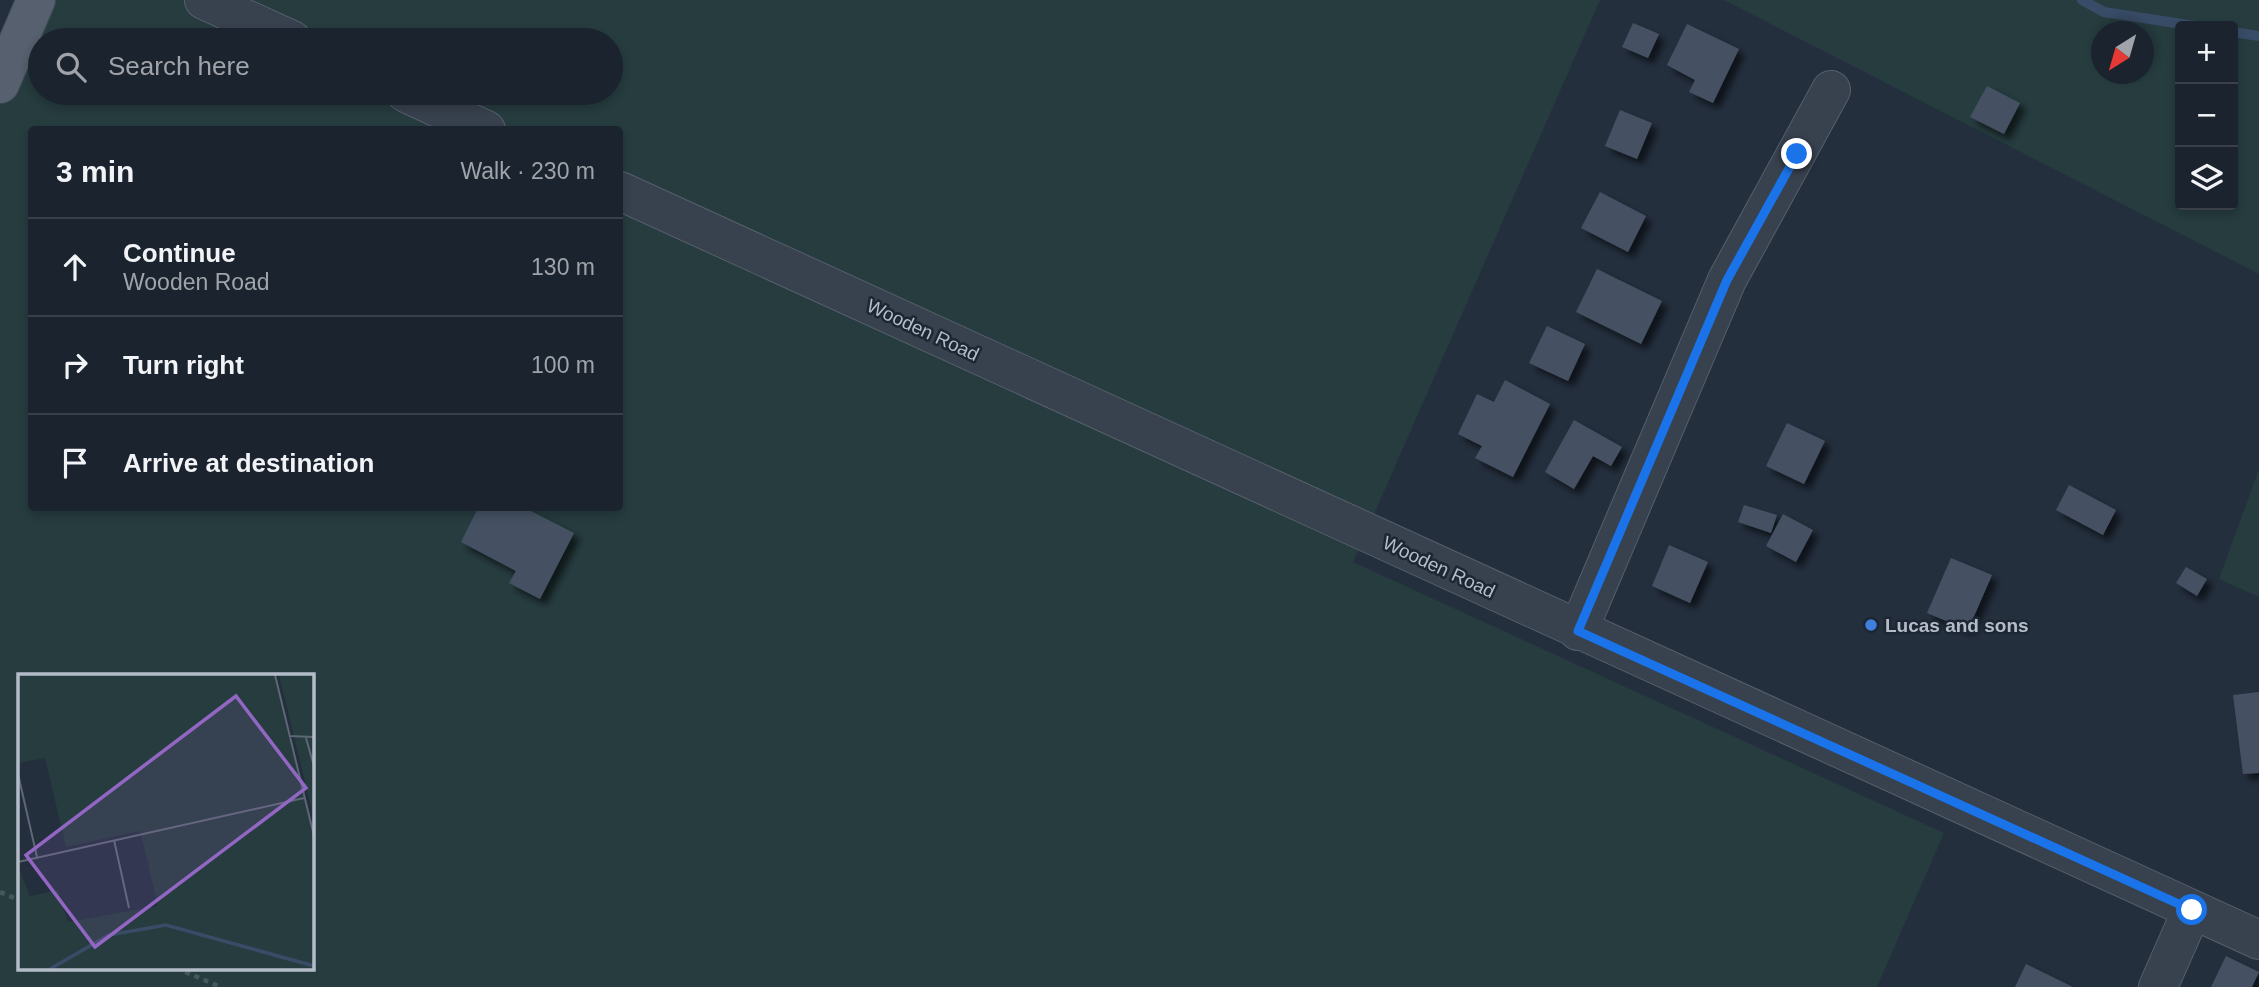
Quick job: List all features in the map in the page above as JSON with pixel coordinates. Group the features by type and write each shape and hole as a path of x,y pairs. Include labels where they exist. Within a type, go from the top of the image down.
{"main road":[{"path":"0,84 36,0"}],"street":[{"path":"204,0 266,28"},
{"path":"1578,631 1727,280 1831,90"},
{"path":"432,105 477,126"},
{"name":"Wooden Road","path":"623,192 2259,940"},
{"path":"2158,987 2192,910"}],"path":[{"path":"0,892 18,900"},
{"path":"181,970 221,987"}],"green space":[{"path":"36,0 1600,0 1353,562 1944,833 1877,987 0,987 0,81"},
{"path":"1724,0 2259,0 2259,274"},
{"path":"2259,469 2259,597 2219,579"}],"building":[{"path":"1633,23 1659,34 1648,58 1622,47"},
{"path":"1687,24 1739,49 1713,103 1689,92 1695,80 1667,65"},
{"path":"1987,86 2020,103 2004,134 1970,117"},
{"path":"1620,110 1652,123 1637,159 1605,146"},
{"path":"1600,192 1646,216 1628,252 1581,228"},
{"path":"1597,269 1662,301 1641,344 1576,312"},
{"path":"1547,326 1585,344 1568,381 1529,363"},
{"path":"1505,380 1550,404 1513,477 1475,458 1482,446 1458,434 1477,394 1494,402"},
{"path":"1574,420 1622,447 1611,466 1593,456 1574,489 1545,472"},
{"path":"1787,423 1825,441 1804,484 1766,466"},
{"path":"2069,485 2116,510 2103,535 2056,510"},
{"path":"1744,505 1777,515 1771,533 1738,522"},
{"path":"476,511 531,511 574,533 540,599 509,583 516,571 461,542"},
{"path":"1783,514 1813,530 1796,562 1766,546"},
{"path":"1669,545 1708,562 1690,603 1652,586"},
{"path":"1951,558 1992,575 1968,630 1927,613"},
{"path":"2186,567 2207,579 2197,596 2176,583"},
{"path":"2259,692 2259,773 2243,774 2233,695"},
{"path":"2226,956 2259,972 2252,987 2211,987"},
{"path":"2026,964 2073,987 2015,987"}],"waterway":[{"path":"2082,0 2104,12 2175,23"},
{"path":"2238,33 2259,36"}],"place":[{"name":"Lucas and sons","path":"1871,625"}],"route":[{"path":"1797,154 1727,280 1578,631 2192,910"}]}
